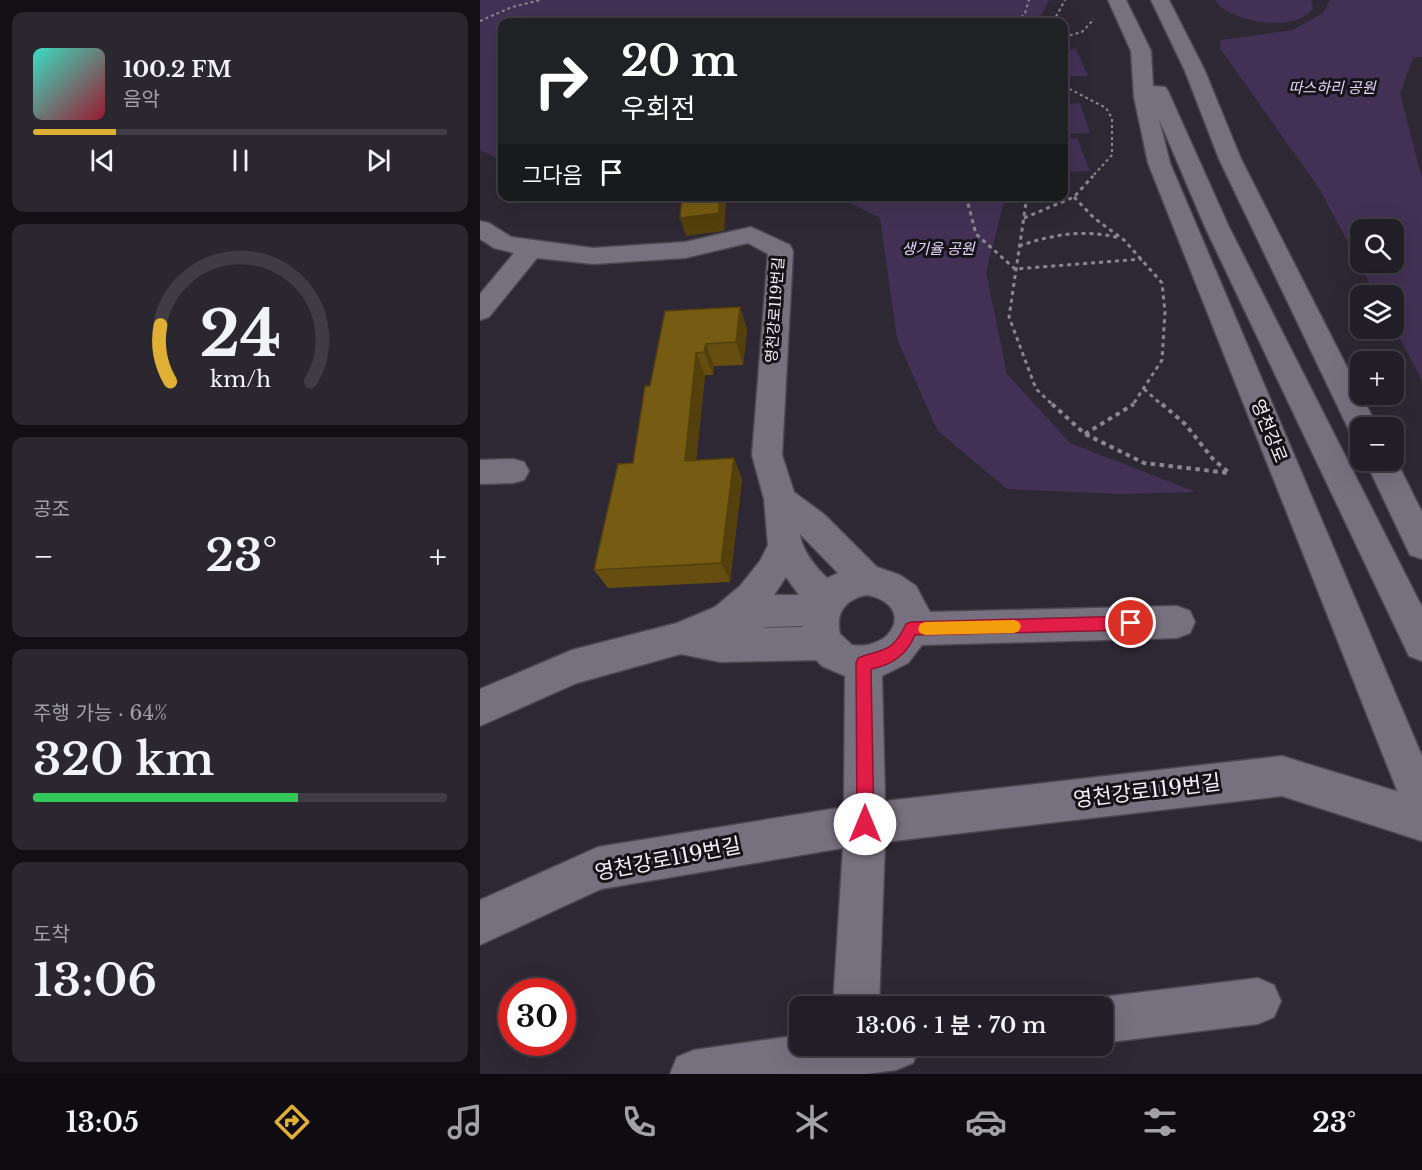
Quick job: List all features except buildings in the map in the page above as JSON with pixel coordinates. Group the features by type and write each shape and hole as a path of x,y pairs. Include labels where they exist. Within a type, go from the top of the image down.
{"street":[{"name":"영천강로","path":"1117,0 1217,227 1422,644"},
{"path":"1160,0 1195,71 1230,159 1358,417"},
{"name":"영천강로","path":"1141,51 1144,97 1160,163 1422,804"},
{"name":"영천강로119번길","path":"480,228 503,243 531,249 592,256 685,250 752,236 781,251 767,455 780,499 785,545 825,618"},
{"path":"480,310 531,249"},
{"path":"480,472 513,471"},
{"path":"1385,471 1422,545"},
{"path":"780,499 813,525 867,580"},
{"path":"727,618 752,597 772,571 785,545"},
{"path":"867,580 883,582 897,589 908,600 912,614 911,629 905,642 894,653 880,660 863,663 834,654 825,618 837,590 852,583 867,580"},
{"path":"480,708 572,667 681,638 727,618 768,611 825,618"},
{"path":"681,638 720,645 825,618"},
{"path":"911,629 1177,622"},
{"path":"863,663 865,824 863,996"},
{"name":"영천강로119번길","path":"480,923 598,868 865,824 1282,776 1422,820"},
{"path":"1113,1019 1258,1002"},
{"path":"694,1074 795,1056"}],"path":[{"path":"480,21 512,7 541,0"},
{"path":"1021,18 1025,13 1029,0"},
{"path":"1055,18 1065,0"},
{"path":"1068,37 1089,29 1094,19"},
{"path":"1068,88 1106,108 1112,118 1112,155 1074,197 1068,200"},
{"path":"1074,197 1094,218 1125,240 1162,283 1165,312 1162,360 1144,389 1133,405 1086,434"},
{"path":"967,201 976,234 1015,269 1143,259"},
{"path":"1027,201 1018,246 1009,317 1036,389 1086,434 1144,464 1229,473 1213,459 1185,424 1144,389"},
{"path":"1024,218 1064,201"},
{"path":"1018,246 1052,234 1098,231 1125,240"}],"green space":[{"path":"480,0 1049,0 1040,18 498,18 498,158 480,150"},
{"path":"1215,0 1311,0 1313,8 1305,16 1293,21 1264,22 1234,15"},
{"name":"따스하리 공원","path":"1330,0 1422,0 1422,57 1413,58 1400,94 1422,178 1422,381 1400,339 1404,339 1404,285 1371,285 1364,273 1404,273 1404,219 1350,219 1350,246 1320,190 1220,48 1221,40 1293,30 1323,13"},
{"path":"1076,49 1088,76 1068,76 1068,50"},
{"path":"1080,103 1090,133 1068,134 1068,104"},
{"path":"1068,138 1077,138 1090,171 1068,172"},
{"name":"생기율 공원","path":"846,201 1004,201 986,272 1007,374 1070,443 1196,492 1120,494 1007,489 937,430 897,339 880,218"}],"slow traffic":[{"path":"925,629 1014,626"}],"route":[{"path":"865,824 863,663 880,660 894,653 905,642 911,629 1131,623"}]}
